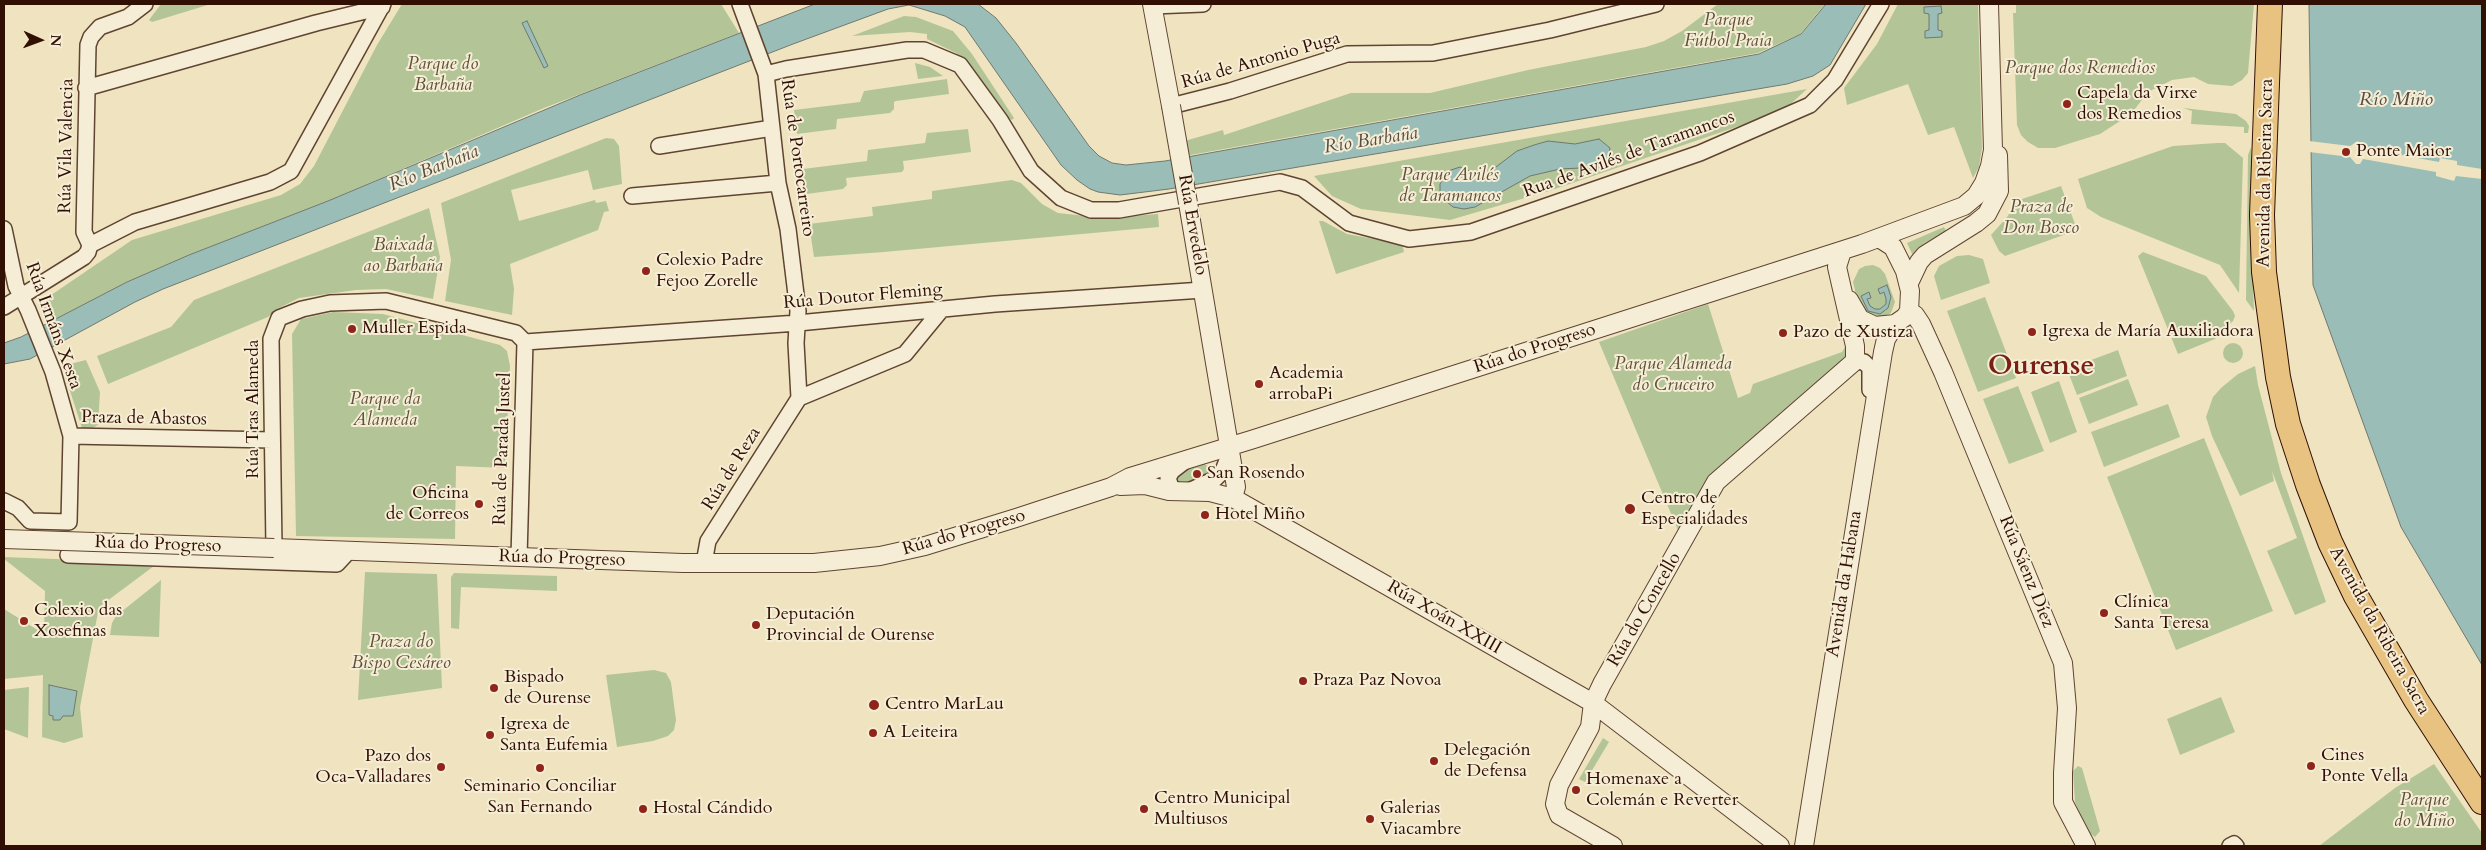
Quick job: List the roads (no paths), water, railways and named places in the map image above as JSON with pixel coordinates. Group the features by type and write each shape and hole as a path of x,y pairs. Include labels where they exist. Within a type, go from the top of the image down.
{"highway":[{"name":"Avenida da Ribeira Sacra","path":"2270,4 2262,215 2264,272 2278,377 2288,424 2317,510 2356,596 2416,700 2482,802"}],"street":[{"name":"Rúa Vila Valencia","path":"90,245 84,232 87,53 91,37 100,27 128,17 145,4"},
{"name":"Rúa de Portocarreiro","path":"740,4 748,20 766,74 778,183 792,256 798,323"},
{"path":"1152,5 1203,4"},
{"name":"Rúa de Antonio Puga","path":"1171,106 1230,91 1347,54 1433,53 1550,30 1656,4"},
{"name":"Rua de Avilés de Taramancos","path":"766,74 786,69 906,50 924,50 960,66 1000,120 1031,171 1061,198 1091,210 1119,210 1194,199 1280,182 1302,188 1349,223 1409,239 1471,232 1700,153 1810,105 1835,80 1881,4"},
{"path":"1839,277 1852,308 1860,319 1875,326 1895,324 1906,317 1909,312 1909,282 1918,262 1925,255 1976,224 1994,204 1999,191 1999,181 1994,120 1989,4"},
{"path":"86,88 382,5"},
{"path":"4,307 28,299 84,258 90,245 135,222 270,182 291,171 382,5"},
{"name":"Rúa Ervedelo","path":"1152,5 1171,106 1194,199 1204,290 1228,451"},
{"path":"1869,442 1870,368 1864,362 1855,361 1855,346 1837,267 1842,251 1946,214 1970,202 1984,183 1990,166 1994,120"},
{"path":"659,146 772,128"},
{"path":"632,196 778,183"},
{"name":"Rúa Irmáns Xesta","path":"4,229 6,259 16,286 28,299 53,372 71,436"},
{"path":"1880,238 1893,247 1909,282"},
{"name":"Rúa do Progreso","path":"4,539 704,563 814,563 887,555 925,546 1111,487 1130,477 1195,457 1228,451 1842,251"},
{"name":"Rúa Doutor Fleming","path":"525,342 798,323 942,309 1204,290"},
{"name":"Rúa Tras Alameda","path":"274,548 271,339 279,318 288,313 330,303 386,300 516,333 525,342"},
{"path":"798,323 798,398 905,354 942,309"},
{"name":"Rúa Sáenz Díez","path":"1909,312 1918,318 1944,372 2062,663 2067,708 2063,802 2084,845"},
{"name":"Avenida da Habana","path":"1804,846 1885,345 1895,324"},
{"name":"Rúa de Parada Justel","path":"519,557 525,342"},
{"name":"Rúa do Concello","path":"1613,846 1570,822 1558,813 1556,799 1559,785 1590,727 1593,702 1716,482 1855,361"},
{"name":"Rúa de Reza","path":"704,563 708,542 798,398"},
{"name":"Praza de Abastos","path":"4,500 18,508 30,521 68,522 71,436 272,440"},
{"path":"1184,491 1210,482 1221,473 1228,451"},
{"path":"1228,451 1236,488 1234,498"},
{"path":"1195,457 1212,458 1234,498"},
{"name":"Rúa do Progreso","path":"1184,491 1168,482 1169,477 1175,468 1195,457"},
{"name":"Rúa do Progreso","path":"1111,487 1144,485 1184,491"},
{"name":"Rúa Xoán XXIII","path":"1184,491 1218,493 1234,498 1593,702 1780,846"},
{"path":"68,554 337,564 349,551"},
{"name":"Rúa Xoán XXIII","path":"1590,727 1603,723 1632,741 1649,745"},
{"path":"2230,846 2234,844 2236,846"}],"water":[{"name":"Río Barbaña","path":"815,4 978,4 996,18 1016,43 1089,146 1099,156 1112,163 1126,165 1165,161 1759,54 1801,34 1826,4 1866,4 1830,65 1813,76 1787,84 1169,189 1120,195 1090,189 1061,165 965,27 945,16 909,5 888,9 793,44 163,289 135,302 30,359 4,364 4,343 21,337 127,282 189,255 328,201 580,95"},
{"name":"Río Miño","path":"2309,4 2482,4 2482,665 2401,527 2313,285"},
{"path":"1941,6 1942,13 1938,14 1938,30 1942,31 1942,37 1925,38 1925,31 1929,30 1929,14 1924,13 1924,7"},
{"path":"527,21 548,66 544,68 522,23"},
{"path":"1599,139 1610,148 1608,160 1600,167 1560,169 1530,176 1475,207 1464,209 1453,207 1440,196 1440,184 1448,171 1460,167 1479,175 1488,173 1517,151 1534,145 1548,141 1575,144"},
{"path":"1887,285 1891,297 1888,308 1880,314 1868,311 1861,296 1869,292 1871,298 1867,299 1870,306 1880,309 1886,304 1886,299 1884,292 1880,294 1878,289"},
{"path":"49,685 77,691 73,716 63,716 60,720 53,720 53,716 49,715"}],"place":[{"name":"Capela da Virxe dos Remedios","path":"2067,104"},
{"name":"Ponte Maior","path":"2346,152"},
{"name":"Colexio Padre Fejoo Zorelle","path":"646,271"},
{"name":"Muller Espida","path":"352,329"},
{"name":"Igrexa de María Auxiliadora","path":"2032,332"},
{"name":"Pazo de Xustiza","path":"1783,333"},
{"name":"Academia arrobaPi","path":"1259,384"},
{"name":"San Rosendo","path":"1197,474"},
{"name":"Oficina de Correos","path":"479,504"},
{"name":"Centro de Especialidades","path":"1630,509"},
{"name":"Hotel Miño","path":"1205,515"},
{"name":"Clínica Santa Teresa","path":"2104,613"},
{"name":"Colexio das Xosefinas","path":"24,621"},
{"name":"Deputación Provincial de Ourense","path":"756,625"},
{"name":"Praza Paz Novoa","path":"1303,681"},
{"name":"Bispado de Ourense","path":"494,688"},
{"name":"Centro MarLau","path":"874,705"},
{"name":"A Leiteira","path":"873,733"},
{"name":"Igrexa de Santa Eufemia","path":"490,735"},
{"name":"Delegación de Defensa","path":"1434,761"},
{"name":"Cines Ponte Vella","path":"2311,766"},
{"name":"Pazo dos Oca-Valladares","path":"441,767"},
{"name":"Seminario Conciliar San Fernando","path":"540,768"},
{"name":"Homenaxe a Colemán e Reverter","path":"1576,790"},
{"name":"Hostal Cándido","path":"643,809"},
{"name":"Centro Municipal Multiusos","path":"1144,809"},
{"name":"Galerias Viacambre","path":"1370,819"}],"district":[{"name":"Ourense","path":"2041,368"}],"park label":[{"name":"Parque Fútbol Praia","path":"1728,31"},
{"name":"Parque dos Remedios","path":"2080,69"},
{"name":"Parque do Barbaña","path":"443,75"},
{"name":"Parque Avilés de Taramancos","path":"1450,186"},
{"name":"Praza de Don Bosco","path":"2041,218"},
{"name":"Baixada ao Barbaña","path":"403,256"},
{"name":"Parque Alameda do Cruceiro","path":"1673,375"},
{"name":"Parque da Alameda","path":"385,410"},
{"name":"Praza do Bispo Cesáreo","path":"401,653"},
{"name":"Parque do Miño","path":"2424,811"}]}
